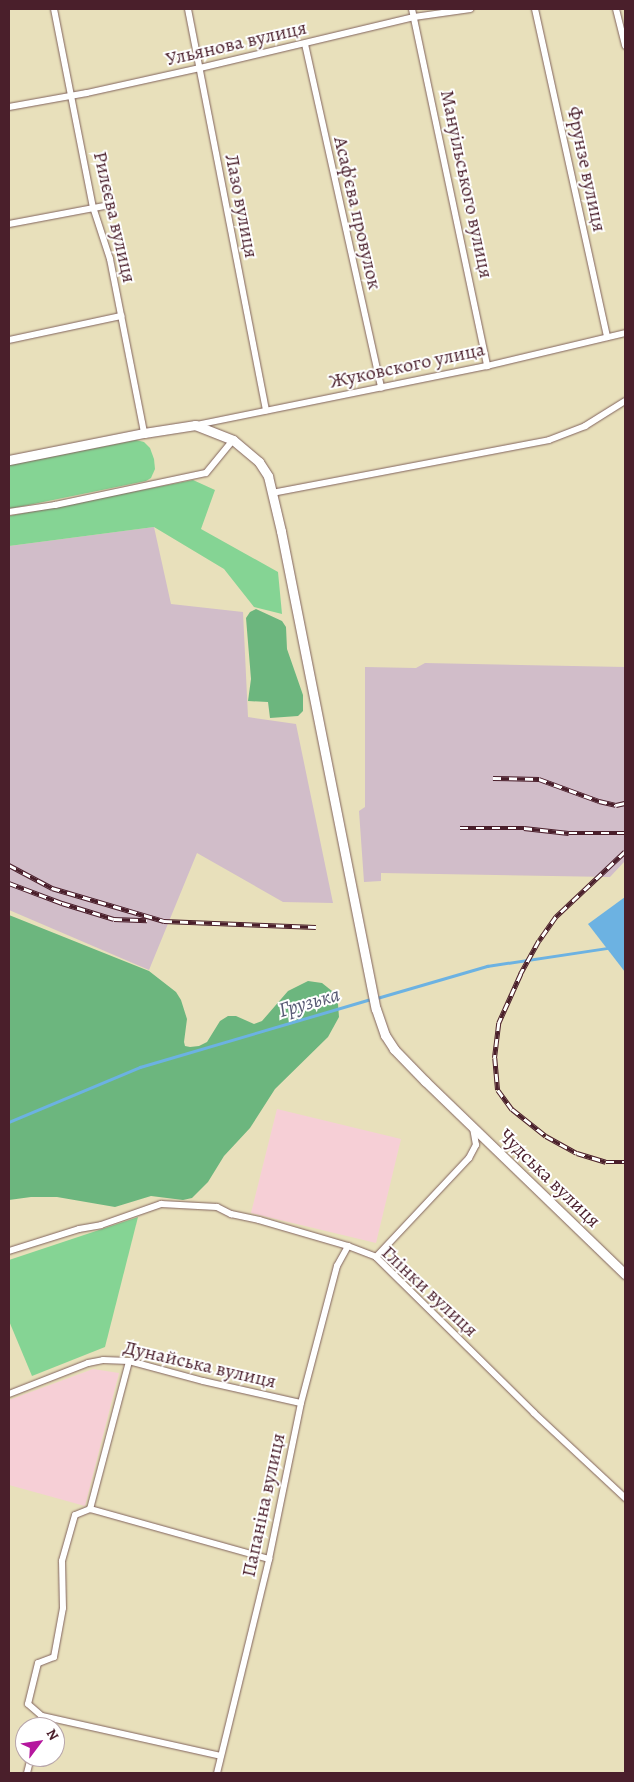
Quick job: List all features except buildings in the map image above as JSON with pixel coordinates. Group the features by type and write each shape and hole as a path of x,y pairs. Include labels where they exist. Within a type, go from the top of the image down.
{"street":[{"name":"Рилєєва вулиця","path":"54,9 93,207 110,259 144,432"},
{"name":"Лазо вулиця","path":"188,9 266,410"},
{"name":"Мануільського вулиця","path":"412,9 487,366"},
{"name":"Ульянова вулиця","path":"9,107 72,96 200,68 414,17 470,9"},
{"name":"Фрунзе вулиця","path":"535,9 607,337"},
{"path":"616,9 625,46"},
{"name":"Асаф’єва провулок","path":"306,44 381,388"},
{"path":"9,224 104,206"},
{"path":"9,340 121,316"},
{"name":"Жуковского улица","path":"195,425 487,366 625,334"},
{"path":"272,493 549,440 585,426 625,401"},
{"path":"9,460 144,432 195,425 234,440 206,474 55,505 9,512"},
{"name":"Чудська вулиця","path":"234,440 259,462 268,476 376,1009 385,1035 394,1049 473,1128 625,1274"},
{"path":"376,1257 469,1158 476,1145 473,1128"},
{"name":"Глінки вулиця","path":"9,1251 78,1229 101,1225 161,1204 217,1207 231,1214 259,1220 348,1246 376,1257 521,1401 625,1498"},
{"name":"Папаніна вулиця","path":"217,1773 269,1559 301,1403 337,1266 348,1246"},
{"name":"Дунайська вулиця","path":"9,1394 88,1362 103,1360 129,1361 203,1381 301,1403"},
{"path":"90,1509 129,1361"},
{"path":"221,1756 42,1716 28,1704 38,1663 54,1657 63,1608 62,1561 75,1516 90,1509 269,1559"}],"shaded area":[{"path":"154,527 171,604 243,612 248,717 296,724 333,903 283,902 197,853 149,970 9,910 9,546"},
{"path":"425,663 625,667 625,861 610,877 381,873 381,881 364,882 359,811 365,807 365,667 416,668"},
{"path":"277,1109 401,1139 376,1243 251,1213"},
{"path":"93,1369 119,1373 85,1506 9,1485 9,1400"}],"green space":[{"path":"136,440 144,442 150,448 154,459 155,469 151,478 146,481 9,509 9,465"},
{"path":"193,480 215,490 201,529 278,572 282,614 254,607 224,569 154,527 9,546 9,516"},
{"path":"256,609 282,621 286,627 287,649 303,695 303,711 298,716 270,718 268,702 248,701 251,679 246,618 250,612"},
{"path":"9,915 149,971 176,992 181,1000 187,1019 185,1046 199,1046 207,1042 220,1021 228,1016 236,1016 254,1024 262,1021 288,991 308,981 322,983 332,991 338,1004 339,1017 328,1037 275,1089 250,1128 224,1156 208,1182 192,1198 183,1200 151,1196 115,1207 57,1197 31,1197 9,1200"},
{"path":"138,1217 105,1347 32,1376 9,1321 9,1260"}],"water":[{"path":"625,897 625,972 588,924"}],"waterway":[{"name":"Грузька","path":"377,998 487,966 608,948"},
{"name":"Грузька","path":"9,1122 140,1067 371,999"}],"railway":[{"path":"493,778 539,779 599,801 616,805 625,803"},
{"path":"460,828 524,828 569,833 625,833"},
{"path":"625,852 556,917 539,941 521,974 499,1023 495,1058 498,1090 512,1109 546,1136 577,1153 606,1162 625,1162"},
{"path":"9,865 52,888 164,921 316,927"},
{"path":"9,883 62,903 114,919 147,920"}]}
